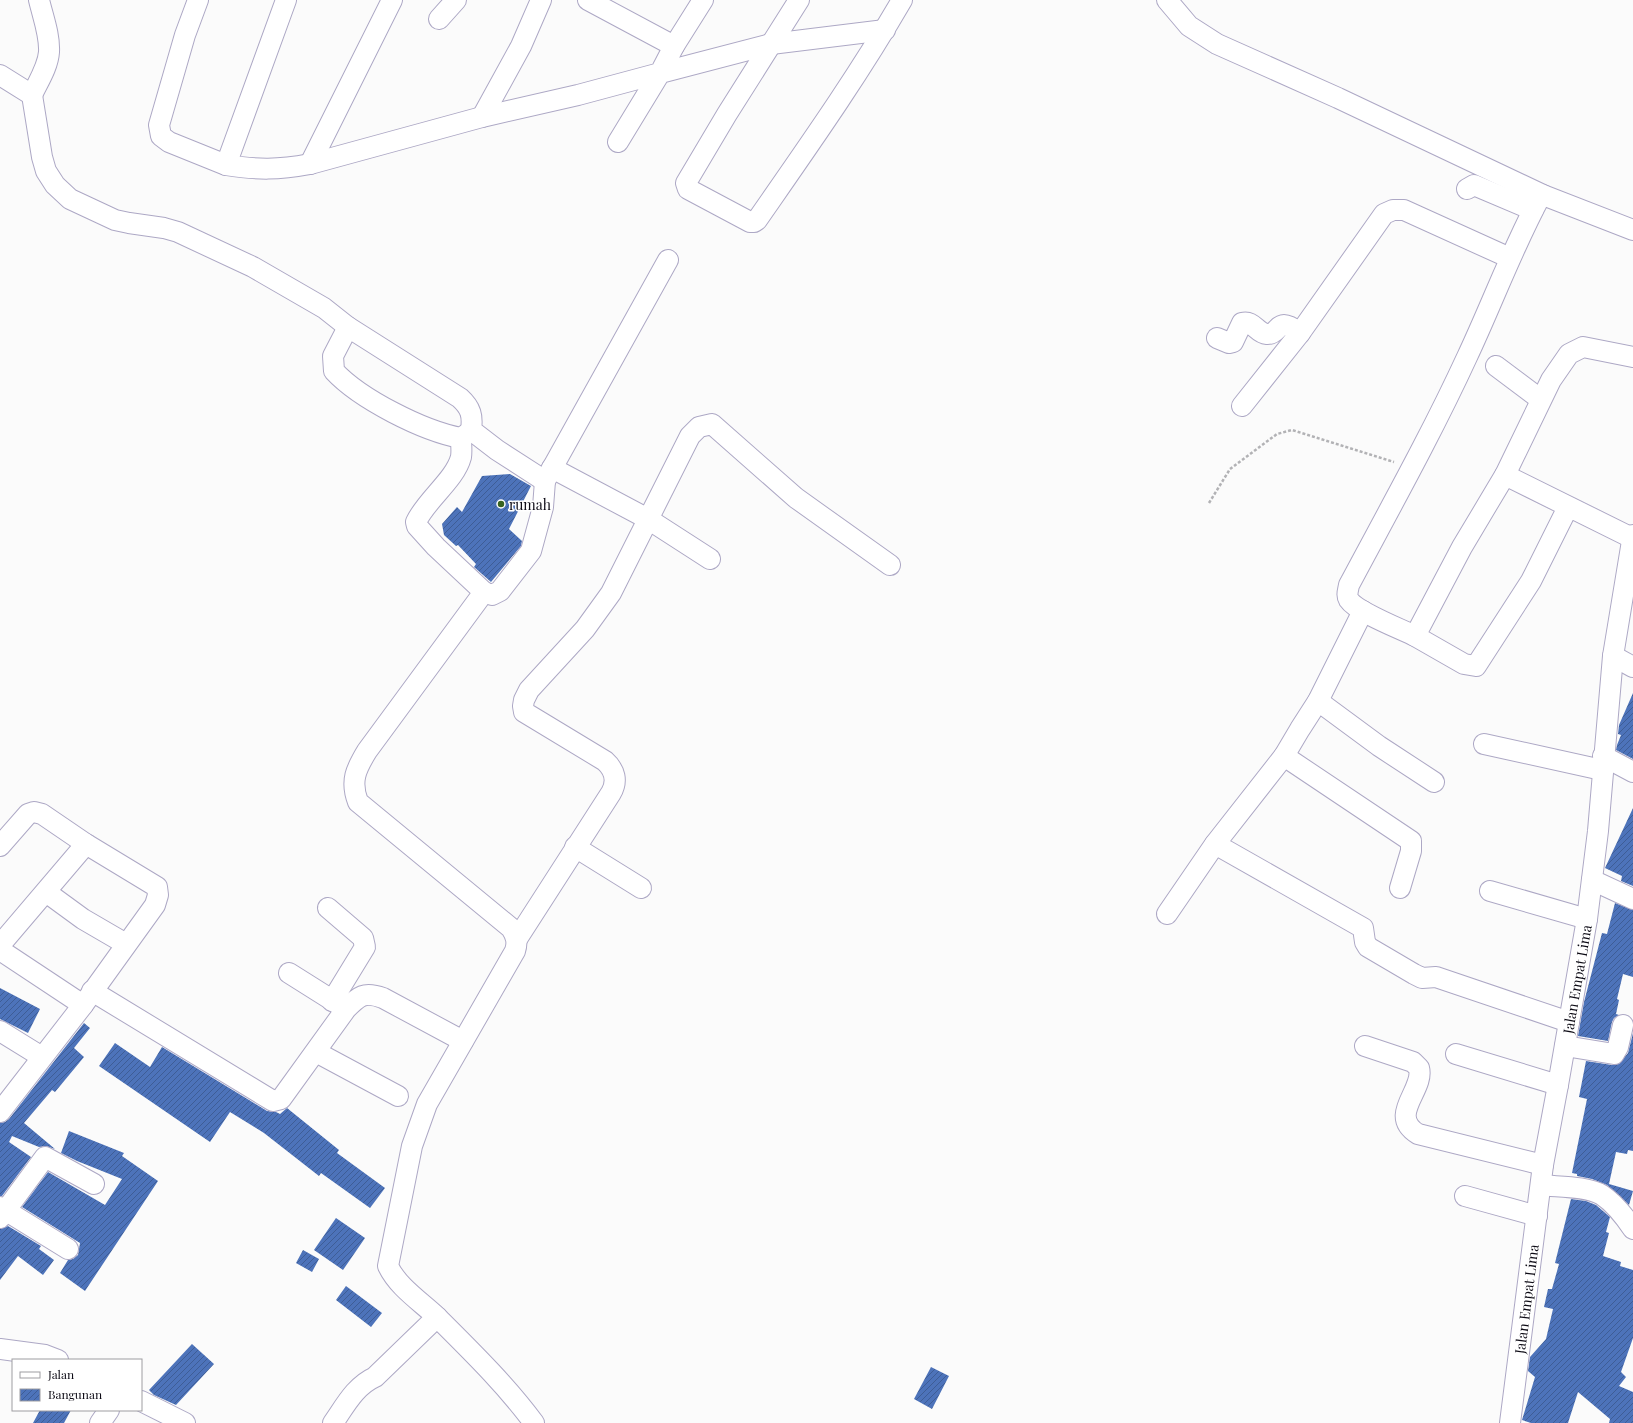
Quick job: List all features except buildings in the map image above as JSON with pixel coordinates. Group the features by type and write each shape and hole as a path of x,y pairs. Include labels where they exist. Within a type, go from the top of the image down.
{"street":[{"path":"39,0 48,38 49,53 45,67 32,95 42,157 46,171 56,185 70,199 115,220 164,228 196,240 253,267 324,308 348,327 460,398 469,406 473,418 466,434 461,455 456,467 424,508 416,522 417,526 436,547 484,592 492,595 500,591 531,551 543,507 548,475 668,260"},
{"path":"198,0 185,35 159,125 161,136 169,142 226,165 248,169 266,170 310,164 482,117 578,95 771,44 885,30"},
{"path":"226,165 286,0"},
{"path":"310,164 392,0"},
{"path":"439,19 456,0"},
{"path":"482,117 520,46 541,0"},
{"path":"588,0 674,46"},
{"path":"618,142 660,73 674,46 703,0"},
{"path":"799,0 686,182 688,189 750,222 758,220 826,121 885,30 902,0"},
{"path":"1167,0 1189,26 1217,44 1338,98 1538,202"},
{"path":"0,75 32,95"},
{"path":"1467,189 1474,185 1633,230"},
{"path":"1538,202 1510,258 1467,357 1412,468 1349,585 1347,596 1350,602 1363,611 1415,636 1464,664 1476,666 1531,581 1568,507"},
{"path":"1242,406 1300,333 1384,214 1393,210 1404,210 1510,258"},
{"path":"1217,338 1229,343 1233,342 1242,323 1247,322 1252,324 1264,334 1270,334 1282,325 1291,326 1300,333"},
{"path":"348,327 333,356 334,371 340,378 393,413 448,436 466,434 503,454 648,519 710,559"},
{"path":"1415,636 1462,547 1505,475 1540,399 1569,354 1583,347 1633,357"},
{"path":"1496,366 1540,399"},
{"path":"534,1423 497,1380 437,1318 393,1276 388,1266 417,1130 427,1104 515,951 516,939 614,788 615,782 613,770 605,761 524,712 524,700 540,678 585,629 611,593 690,436 698,427 712,424 796,498 890,565"},
{"path":"1505,475 1568,507 1633,536"},
{"name":"Jalan Empat Lima","path":"1510,1423 1543,1165 1587,918 1598,831 1613,656 1633,536"},
{"path":"484,592 367,751 354,778 354,790 358,802 511,928 516,939"},
{"path":"1167,914 1215,844 1284,756 1318,701 1363,611"},
{"path":"1613,656 1633,667"},
{"path":"1318,701 1379,746 1434,782"},
{"path":"1484,744 1603,763 1633,772"},
{"path":"1284,756 1411,841 1411,851 1400,888"},
{"path":"0,846 28,814 34,812 42,814 86,844 157,887 158,895 155,905 88,998 1,1111"},
{"path":"0,945 86,844"},
{"path":"1215,844 1363,928 1365,942 1368,948 1414,974 1422,978 1436,977 1569,1022"},
{"path":"575,847 641,888"},
{"path":"1592,880 1633,899"},
{"path":"1490,891 1587,918"},
{"path":"46,892 83,920 126,944"},
{"path":"0,950 273,1101 281,1099 316,1052 365,947 363,938 328,908"},
{"path":"289,973 339,1005 355,1000 364,995 373,994 463,1041"},
{"path":"1565,1046 1614,1054 1618,1047 1623,1025"},
{"path":"0,1031 42,1057"},
{"path":"1366,1046 1413,1062 1419,1068 1419,1075 1405,1115 1409,1126 1413,1131 1418,1134 1543,1165"},
{"path":"316,1052 398,1096"},
{"path":"1456,1054 1558,1085"},
{"path":"68,1249 2,1212 45,1157 94,1184"},
{"path":"1541,1185 1570,1187 1601,1195 1625,1218 1633,1229"},
{"path":"1464,1196 1537,1216"},
{"path":"333,1423 359,1386 375,1377 437,1318"},
{"path":"0,1349 45,1355 55,1359"},
{"path":"142,1401 185,1423"},
{"path":"100,1423 108,1411"}],"path":[{"path":"1209,503 1230,469 1277,434 1292,430 1412,468"}],"place":[{"name":"rumah","path":"501,504"}]}
